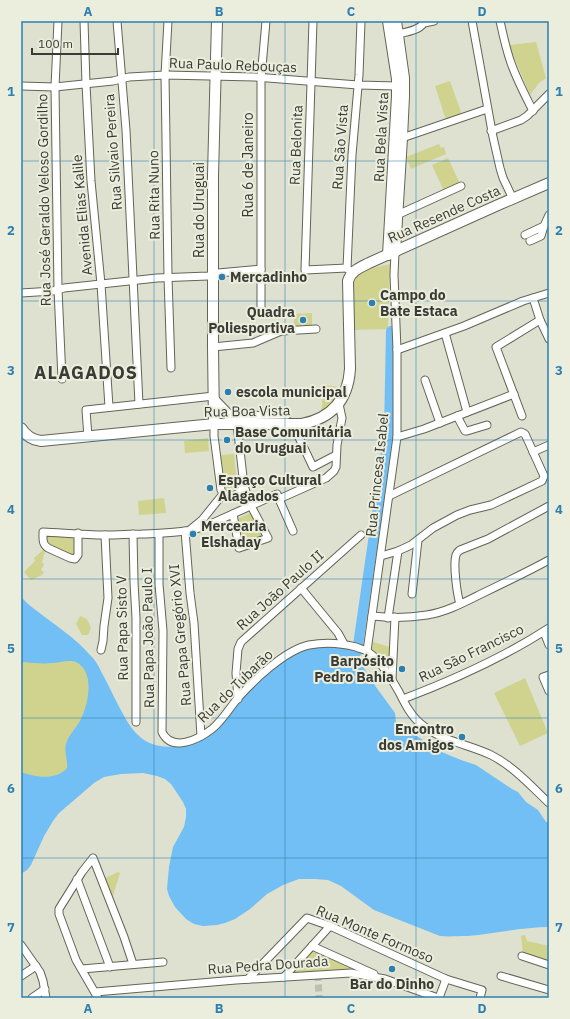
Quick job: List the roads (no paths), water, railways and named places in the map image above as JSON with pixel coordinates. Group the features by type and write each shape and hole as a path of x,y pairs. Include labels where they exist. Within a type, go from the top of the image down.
{"street":[{"name":"Rua José Geraldo Veloso Gordilho","path":"58,21 55,87 58,289 62,379"},
{"name":"Avenida Elias Kalile","path":"84,21 91,181 101,284 109,407"},
{"name":"Rua Silvaio Pereira","path":"117,21 126,130 139,404"},
{"name":"Rua Rita Nuno","path":"168,21 165,75 171,368"},
{"name":"Rua do Uruguai","path":"214,424 213,176 217,21"},
{"name":"Rua 6 de Janeiro","path":"261,309 261,78 266,21"},
{"name":"Rua Belonita","path":"313,21 305,270 349,271"},
{"name":"Rua São Vista","path":"349,271 352,155 358,85 361,21"},
{"name":"Rua Bela Vista","path":"388,21 398,96 391,253"},
{"name":"Rua Bela Vista","path":"391,253 397,215 404,96 404,78 396,21"},
{"path":"398,34 418,29 421,27 423,22 434,21"},
{"path":"472,21 491,131 503,178 513,199"},
{"path":"500,21 504,42 511,63 517,79 533,111"},
{"name":"Rua Paulo Rebouças","path":"21,86 55,87 113,81 129,77 165,75 261,78 358,85 397,86"},
{"path":"491,131 521,120 533,111 549,94"},
{"path":"402,138 487,109"},
{"name":"Rua Resende Costa","path":"349,271 359,268 549,184"},
{"path":"397,215 461,186"},
{"path":"530,241 541,236 549,216"},
{"path":"525,235 544,226"},
{"name":"Rua Princesa Isabel","path":"365,650 372,616 397,437 397,350 394,275 391,253"},
{"path":"21,293 53,291 58,289 134,281 208,276 218,273 260,269"},
{"name":"Rua Boa Vista","path":"233,420 293,425 309,423 329,413 339,404 348,387 350,379 349,271"},
{"path":"397,350 464,326 523,301 549,293"},
{"path":"533,298 540,320 549,339"},
{"path":"522,416 496,347 540,320"},
{"path":"213,347 253,343 281,331 316,329"},
{"path":"445,333 467,412"},
{"path":"425,380 440,423"},
{"path":"397,437 440,423 514,394"},
{"path":"88,437 86,410 214,398 233,420 244,486 251,506 268,538 239,548 234,514"},
{"path":"279,499 326,478 334,471 336,467 336,455 342,418 339,404"},
{"name":"Rua Boa Vista","path":"21,428 30,438 41,441 214,424 233,420 287,415"},
{"path":"457,416 465,431 487,425"},
{"path":"214,424 220,486 223,494 227,496 235,495 244,486"},
{"path":"293,425 313,467 336,455"},
{"path":"381,556 411,545 433,528 457,515 470,510 492,505 542,481 544,476 525,434 522,432 389,496"},
{"path":"533,452 549,445"},
{"path":"188,531 202,520 223,494"},
{"path":"78,533 78,555 72,559 46,546 43,542 43,532 78,533 105,535 159,534 188,531 234,514 277,494 293,531"},
{"path":"460,604 457,593 455,559 460,550 500,533 549,506"},
{"path":"209,512 217,521"},
{"name":"Rua Papa Gregório XVI","path":"188,531 190,593 194,623 201,736"},
{"name":"Rua Papa Sisto V","path":"133,534 133,575 136,631 136,722"},
{"name":"Rua Papa João Paulo I","path":"159,534 159,584 163,631 162,732 164,737 168,740"},
{"path":"101,650 108,598 105,535"},
{"name":"Rua João Paulo II","path":"238,698 236,673 238,650 241,642 361,535"},
{"path":"412,594 418,540"},
{"path":"392,680 392,617 398,551"},
{"path":"372,616 414,617 445,610 518,577 549,560"},
{"path":"301,588 338,633 344,644"},
{"path":"546,630 549,645"},
{"name":"Rua São Francisco","path":"403,699 457,678 506,653 546,630"},
{"name":"Rua do Tubarão","path":"168,740 176,743 185,742 201,736 216,725 238,698 270,667 295,649 307,645 335,643 365,650"},
{"path":"365,650 384,669 408,708 421,724 448,740 491,755 516,773 549,803"},
{"path":"546,676 549,691"},
{"path":"97,995 72,950 59,914 59,909 77,879 94,858 133,964"},
{"path":"77,879 110,966"},
{"name":"Rua Monte Formoso","path":"248,979 307,918 330,926 446,979 482,990 482,998"},
{"path":"284,977 330,926"},
{"path":"21,945 40,972 46,998"},
{"path":"312,946 385,979"},
{"path":"522,956 549,965"},
{"path":"82,969 163,962"},
{"path":"21,976 36,966"},
{"name":"Rua Pedra Dourada","path":"97,995 248,979 351,973 385,979 439,998"},
{"path":"501,976 549,990"},
{"path":"439,998 446,979"},
{"path":"32,998 45,989"}],"water":[{"path":"21,597 71,637 91,656 98,665 124,716 133,730 144,740 159,746 166,747 182,745 198,741 248,691 286,658 310,648 337,647 357,652 364,668 395,713 396,723 439,751 476,765 518,792 526,802 538,810 546,822 549,822 549,927 529,928 468,936 440,936 374,910 341,886 328,880 315,879 299,879 283,885 267,894 250,909 235,919 225,923 203,926 194,924 186,919 175,907 167,889 173,847 184,827 186,809 171,784 165,779 143,773 121,774 104,777 94,783 59,813 44,836 31,865 27,870 21,873 21,772 45,777 57,775 67,768 65,750 66,744 68,738 80,721 86,707 88,698 88,681 86,673 76,662 21,663"}],"waterway":[{"path":"357,652 389,431 391,331"}],"tunnel":[{"path":"318,974 319,998"}],"place":[{"name":"Mercadinho","path":"222,277"},
{"name":"Campo do Bate Estaca","path":"372,303"},
{"name":"Quadra Poliesportiva","path":"303,320"},
{"name":"escola municipal","path":"228,392"},
{"name":"Base Comunitária do Uruguai","path":"227,440"},
{"name":"Espaço Cultural Alagados","path":"210,488"},
{"name":"Mercearia Elshaday","path":"193,534"},
{"name":"Barpósito Pedro Bahia","path":"402,669"},
{"name":"Encontro dos Amigos","path":"462,737"},
{"name":"Bar do Dinho","path":"392,969"}],"district":[{"name":"ALAGADOS","path":"86,373"}]}
